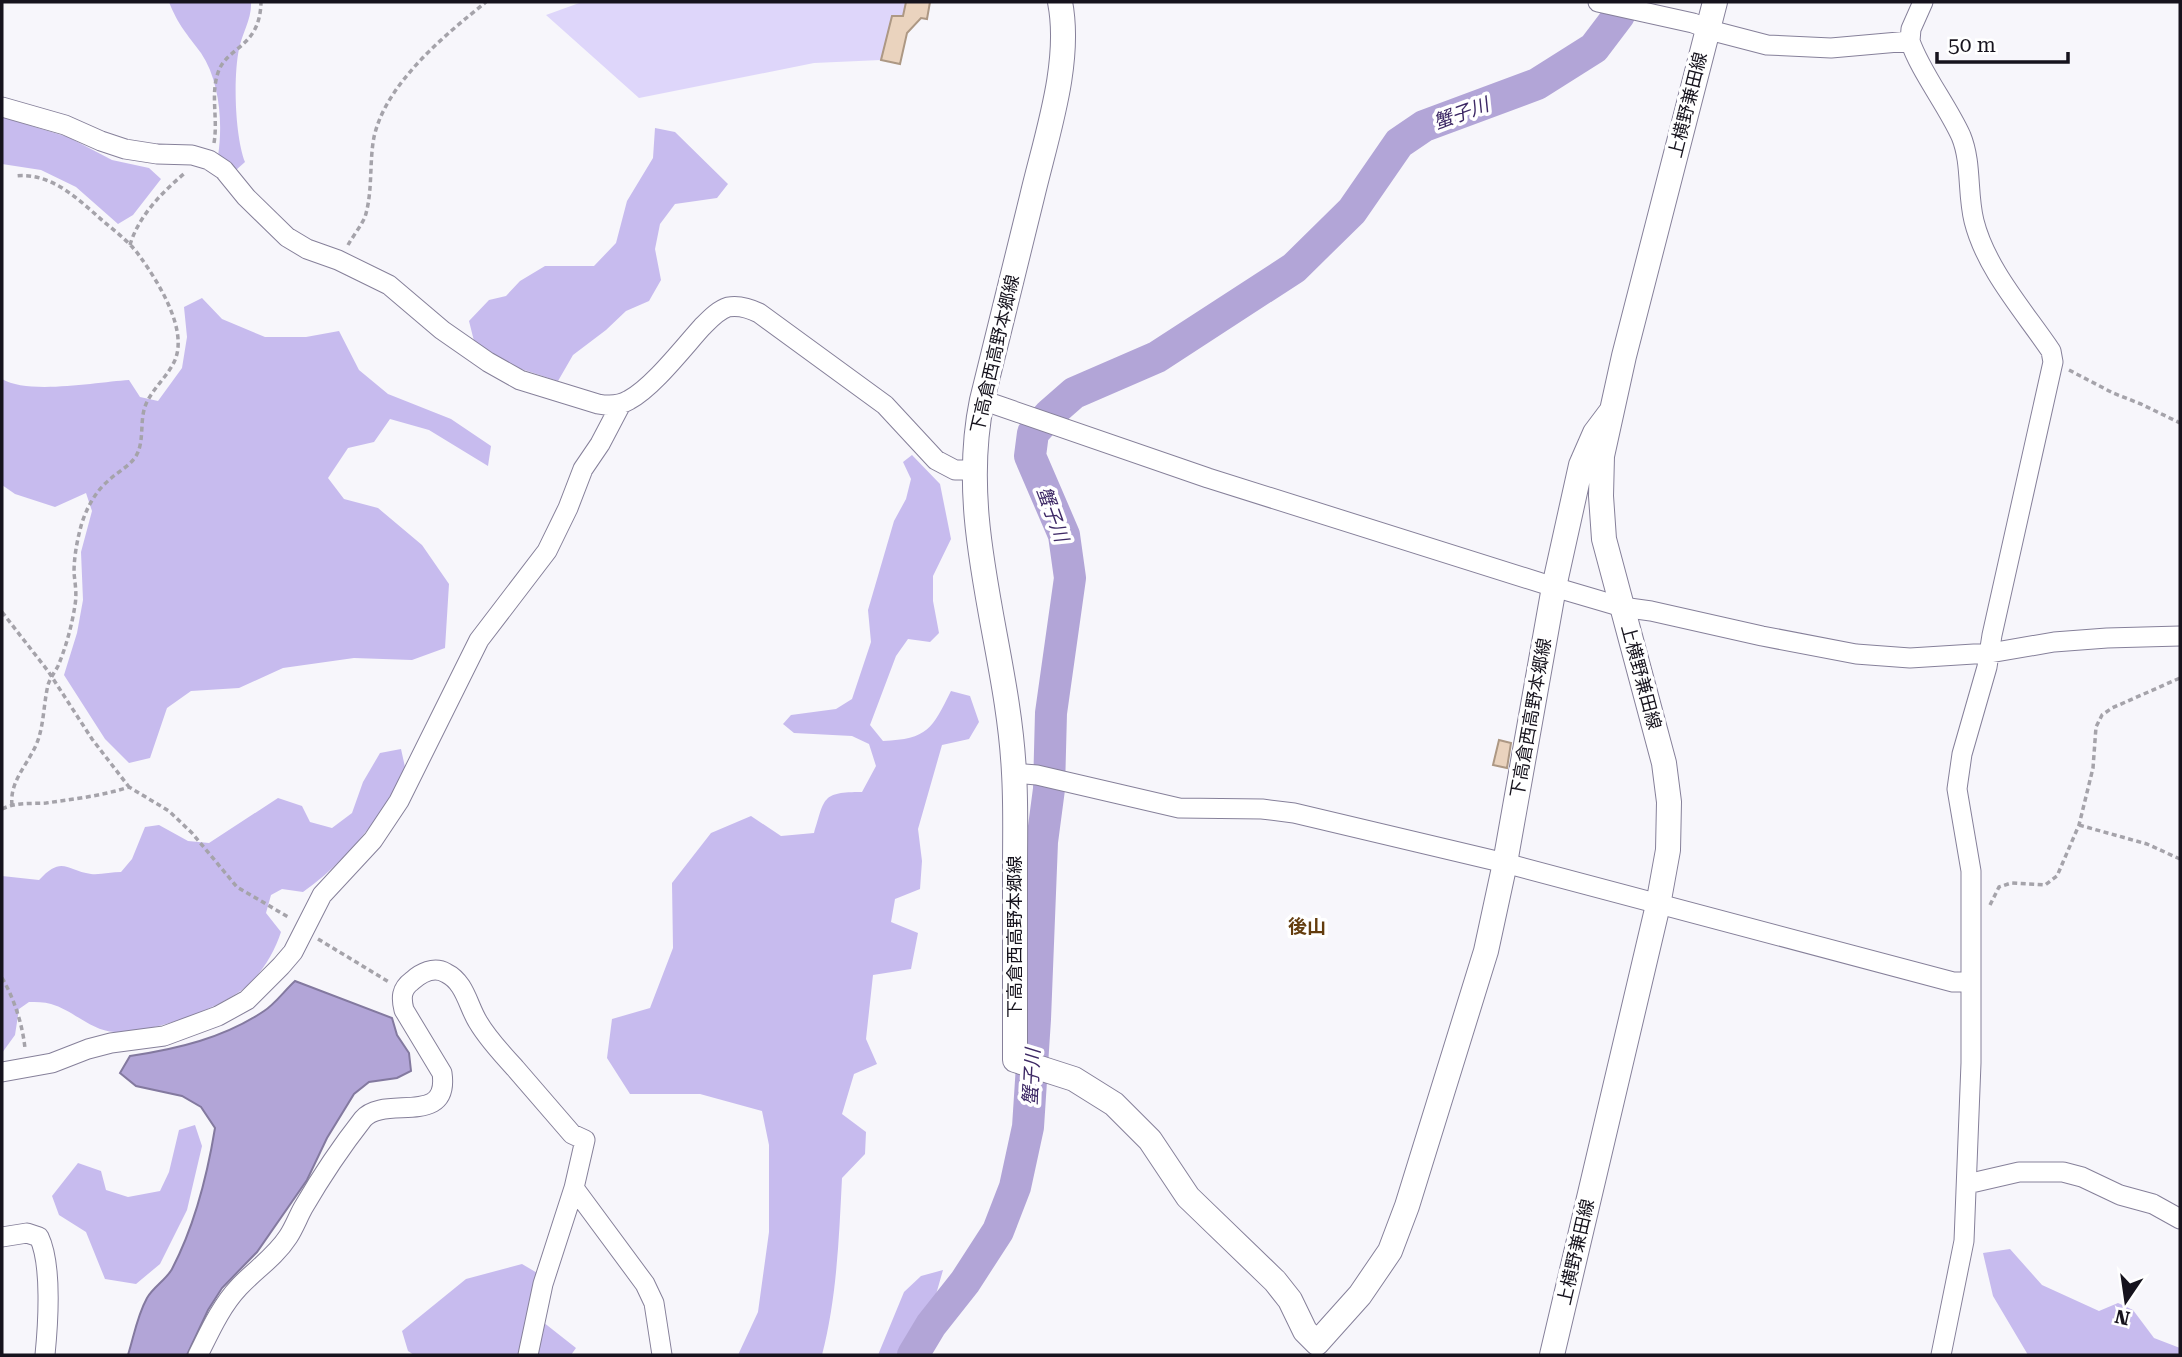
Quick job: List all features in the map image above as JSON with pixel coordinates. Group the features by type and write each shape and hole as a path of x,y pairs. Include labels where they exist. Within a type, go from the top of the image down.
{"main road":[{"name":"下高倉西高野本郷線","path":"1060,2 1063,16 1061,57 1054,108 982,400 976,427 973,470 984,582 1008,716 1026,774 1015,1060 1074,1079 1114,1104 1150,1140 1188,1197 1282,1290 1290,1300 1313,1349 1360,1295 1390,1251 1411,1193 1486,951 1505,863 1554,587 1581,465 1595,433 1610,413"},
{"name":"上横野兼田線","path":"1552,1355 1658,905 1668,850 1669,802 1664,763 1604,539 1602,456 1610,413 1715,2"}],"street":[{"path":"1602,2 1767,45 1831,48 1910,41"},
{"path":"1923,2 1911,29 1910,41 1962,138 1968,163 1974,221 1981,243 1992,264 2051,351 2053,362 1990,653 1962,754 1957,789 1971,871 1971,1063 1965,1241 1941,1355"},
{"path":"2,107 65,125 125,149 157,154 192,155 209,160 223,170 287,237 307,249 338,260 389,285 443,330 488,362 520,380 598,404 621,404 631,400 649,384 712,317 726,307 745,307 759,313 885,405 936,460 955,470 973,470"},
{"path":"982,400 1208,478 1554,587 1622,607 1762,636 1856,654 1910,658 1990,653 2067,641 2180,636"},
{"path":"2,1073 52,1063 111,1043 163,1036 235,1008 247,1000 287,959 322,895 373,839 399,801 479,640 547,551 583,469 621,404"},
{"path":"1026,774 1179,808 1262,809 1294,813 1505,863 1953,982 1970,982"},
{"path":"198,1355 222,1308 287,1238 342,1146 366,1116 377,1109 416,1109 439,1096 443,1084 442,1073 404,1010 402,999 403,989 425,972 436,970 447,973 456,982 491,1041 572,1134 585,1140 574,1188 542,1284 527,1355"},
{"path":"1967,1184 2019,1171 2063,1172 2082,1177 2120,1195 2153,1204 2180,1219"},
{"path":"574,1188 645,1284 654,1303 662,1355"},
{"path":"2,1237 27,1233 38,1237 44,1249 48,1310 44,1355"}],"path":[{"path":"130,245 141,219 174,182 190,168 209,160 216,133 214,94 217,74 221,65 250,39 257,26 261,2"},
{"path":"338,260 364,218 370,190 374,136 384,107 446,34 486,2"},
{"path":"12,805 14,783 30,759 38,738 48,684 62,655 74,613 76,547 82,523 91,502 107,481 137,455 146,402 174,360 178,346 177,329 171,309 141,258 130,245 78,199 53,183 31,175 16,176"},
{"path":"2053,362 2180,423"},
{"path":"2,612 52,676 92,739 129,787 169,811 192,833 237,887 294,920 303,931 403,989"},
{"path":"1988,913 1998,887 2011,883 2045,885 2057,876 2080,825 2093,768 2096,727 2102,715 2180,678"},
{"path":"2,809 12,805 111,793 129,787"},
{"path":"2080,825 2147,844 2180,859"},
{"path":"2,978 12,998 24,1038 26,1069"}],"shaded area":[{"path":"169,2 251,2 237,61 237,122 245,162 236,170 218,156 220,117 212,76"},
{"path":"582,2 906,2 903,16 892,17 881,60 814,63 639,98 546,15"},
{"path":"2,117 68,137 112,160 149,168 161,179 133,215 118,224 76,187 41,170 2,164"},
{"path":"655,128 675,132 728,184 717,198 675,204 660,224 655,249 661,280 649,301 626,311 573,355 558,381 512,366 474,341 469,321 489,300 506,296 520,281 545,266 594,266 616,243 627,201 653,158"},
{"path":"202,298 222,319 265,337 306,337 339,331 359,370 388,394 451,419 491,446 488,466 429,430 390,419 374,442 348,448 328,478 344,499 378,508 422,545 449,584 445,648 412,660 354,658 283,668 239,688 191,691 167,708 150,758 129,763 105,739 64,675 77,633 83,600 81,552 92,511 86,493 55,507 15,494 2,485 2,379 14,384 45,387 129,380 140,397 158,401 182,368 187,337 184,307"},
{"path":"912,455 940,484 951,539 933,576 933,601 939,633 930,642 908,639 896,656 870,725 883,741 910,738 927,730 939,715 951,691 970,696 979,722 969,739 942,745 918,829 922,861 920,889 895,899 891,922 918,933 911,969 873,975 866,1039 877,1064 854,1074 842,1114 866,1132 865,1154 842,1178 834,1289 822,1355 738,1355 758,1312 769,1232 769,1145 762,1111 700,1094 630,1094 607,1058 612,1019 650,1008 673,948 672,883 711,833 751,816 781,836 814,833 827,799 839,793 862,792 876,766 869,744 852,736 794,733 783,724 791,715 836,709 852,699 871,642 868,610 894,521 906,499 911,479 903,462"},
{"path":"401,749 405,767 383,810 371,826 334,866 303,892 282,889 271,895 266,913 281,932 267,961 247,986 235,995 184,1018 130,1031 106,1031 59,1007 29,1002 19,1009 15,1035 2,1053 2,876 39,880 59,866 91,874 121,872 132,859 145,827 159,825 188,841 209,843 278,798 302,806 310,822 332,828 352,813 363,782 380,753"},
{"path":"295,981 392,1018 397,1035 409,1053 411,1071 397,1078 369,1082 354,1094 327,1138 307,1180 257,1252 222,1288 208,1310 187,1355 128,1355 144,1305 172,1269 194,1218 215,1128 201,1107 182,1096 136,1086 120,1073 130,1056 200,1041 249,1020 268,1008"},
{"path":"195,1125 202,1146 187,1210 160,1264 136,1284 105,1279 86,1232 59,1215 52,1196 78,1163 101,1171 106,1190 128,1197 160,1191 169,1172 179,1130"},
{"path":"2010,1249 2042,1285 2099,1311 2118,1303 2133,1310 2154,1338 2180,1348 2180,1355 2028,1355 1993,1296 1983,1253"},
{"path":"522,1264 539,1274 543,1322 576,1348 571,1355 414,1355 408,1351 402,1331 466,1279"},
{"path":"943,1270 933,1305 907,1355 878,1355 904,1292 921,1276"}],"building":[{"path":"906,2 930,2 927,19 921,18 907,33 900,64 881,60 892,16 903,16"},
{"path":"1499,740 1511,743 1507,768 1493,765"}],"waterway":[{"name":"蟹子川","path":"913,1355 931,1325 965,1282 998,1231 1015,1187 1028,1127 1042,842 1049,789 1051,713 1070,578 1064,535 1030,456 1033,433 1074,393 1157,357 1294,268 1352,211 1399,143 1424,126 1537,84 1594,48 1619,15 1624,2"}],"district":[{"name":"後山","path":"1307,926"}]}
